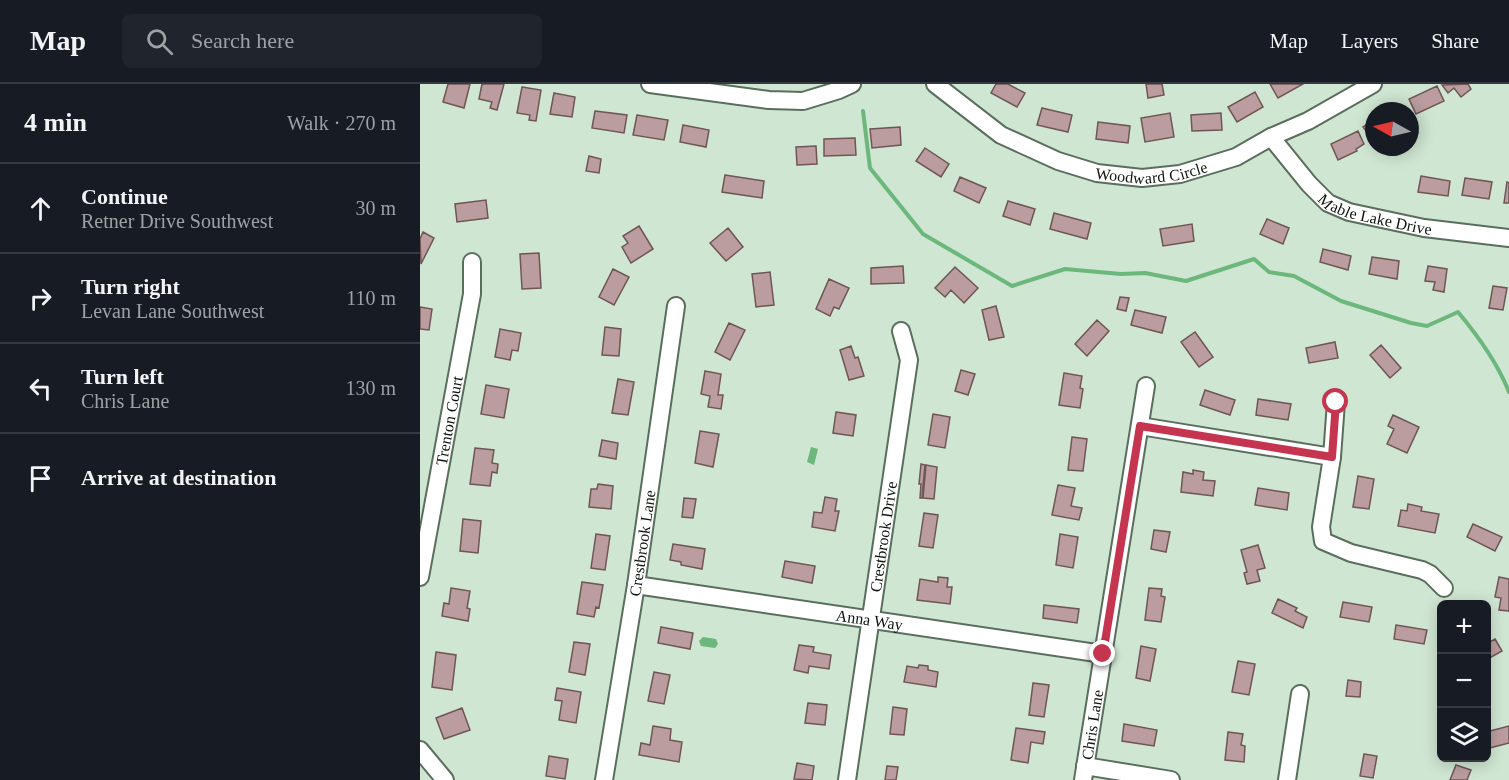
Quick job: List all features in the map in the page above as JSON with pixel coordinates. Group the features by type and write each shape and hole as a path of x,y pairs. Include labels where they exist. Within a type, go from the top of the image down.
{"street":[{"path":"650,84 769,100 804,101 852,84"},
{"name":"Woodward Circle","path":"935,84 1001,135 1058,161 1097,173 1142,178 1180,174 1236,157 1271,137 1308,121 1373,84"},
{"name":"Mable Lake Drive","path":"1271,137 1315,190 1328,202 1349,212 1424,228 1509,238"},
{"name":"Trenton Court","path":"420,577 472,294 472,262"},
{"name":"Crestbrook Lane","path":"604,780 636,585 676,306"},
{"name":"Crestbrook Drive","path":"846,780 909,360 901,331"},
{"name":"Chris Lane","path":"1084,773 1146,386"},
{"path":"1336,402 1332,457 1321,527 1323,541 1351,553 1422,570 1430,574 1444,588"},
{"path":"1140,426 1332,457"},
{"name":"Anna Way","path":"636,585 1103,654"},
{"path":"1287,780 1300,694"},
{"path":"420,750 445,780"},
{"path":"1084,773 1171,780"}],"shaded area":[{"path":"811,447 818,449 814,465 807,462"},
{"path":"703,637 716,639 718,644 715,648 701,646 699,641"}],"building":[{"path":"448,84 470,84 464,108 443,102"},
{"path":"482,84 504,84 497,110 490,108 492,102 479,99"},
{"path":"996,84 1008,84 1025,93 1017,107 991,93"},
{"path":"1146,84 1162,84 1164,95 1148,98"},
{"path":"1270,84 1303,84 1278,98"},
{"path":"1468,84 1471,89 1461,97 1454,88 1448,93 1442,85"},
{"path":"1437,86 1444,101 1419,113 1419,102 1410,102 1409,99"},
{"path":"522,87 541,90 536,121 529,120 530,115 517,113"},
{"path":"1255,92 1263,107 1237,122 1228,107"},
{"path":"554,93 575,97 572,117 550,114"},
{"path":"1042,108 1072,115 1068,132 1037,125"},
{"path":"595,111 627,115 624,133 592,128"},
{"path":"1170,113 1174,137 1145,142 1141,118"},
{"path":"1221,113 1222,130 1192,131 1191,115"},
{"path":"637,115 668,120 664,140 633,135"},
{"path":"1098,122 1130,126 1128,143 1096,139"},
{"path":"683,125 709,130 706,147 680,142"},
{"path":"900,127 901,145 872,148 870,129"},
{"path":"1358,131 1364,144 1356,149 1357,151 1338,160 1331,144"},
{"path":"855,138 856,155 824,156 824,139"},
{"path":"816,146 817,164 797,165 796,147"},
{"path":"925,148 949,164 941,177 916,161"},
{"path":"589,156 601,159 599,173 586,171"},
{"path":"725,175 764,181 762,198 722,192"},
{"path":"1421,176 1450,181 1448,196 1418,192"},
{"path":"960,177 986,188 979,203 954,191"},
{"path":"1465,178 1492,182 1489,199 1462,195"},
{"path":"1507,182 1509,183 1509,203 1504,203"},
{"path":"486,200 488,218 457,222 455,204"},
{"path":"1008,201 1035,209 1030,225 1003,216"},
{"path":"1054,213 1091,223 1087,239 1050,229"},
{"path":"1267,219 1289,228 1283,244 1260,234"},
{"path":"1192,224 1194,241 1163,246 1160,229"},
{"path":"639,226 653,249 631,263 622,247 628,243 623,236"},
{"path":"728,228 743,247 726,261 710,243"},
{"path":"423,232 434,238 421,264 420,239"},
{"path":"1323,249 1351,256 1348,270 1320,262"},
{"path":"539,253 541,288 522,289 520,254"},
{"path":"1372,257 1399,261 1397,279 1369,274"},
{"path":"903,266 904,283 871,284 871,268"},
{"path":"1428,266 1447,269 1444,292 1433,290 1435,282 1425,281"},
{"path":"955,267 978,288 964,303 951,290 945,297 935,288"},
{"path":"613,269 629,277 614,305 599,297"},
{"path":"770,272 774,305 756,307 752,274"},
{"path":"829,279 849,288 839,309 834,307 830,316 816,309"},
{"path":"1493,286 1507,288 1503,310 1489,308"},
{"path":"1120,297 1129,298 1126,311 1117,309"},
{"path":"996,306 1004,337 989,340 982,310"},
{"path":"420,307 432,309 429,330 420,329"},
{"path":"1135,310 1166,317 1162,333 1131,325"},
{"path":"1097,320 1109,331 1087,356 1075,344"},
{"path":"729,323 745,330 730,360 715,352"},
{"path":"605,327 621,329 619,356 602,355"},
{"path":"500,329 521,333 518,351 512,350 510,360 495,357"},
{"path":"1195,332 1213,357 1199,367 1181,342"},
{"path":"1335,342 1338,358 1309,363 1306,348"},
{"path":"1381,345 1401,368 1390,378 1370,355"},
{"path":"851,346 855,358 858,357 864,376 849,380 840,350"},
{"path":"961,370 975,374 968,395 955,391"},
{"path":"705,371 721,374 718,395 723,395 721,409 708,407 710,396 701,394"},
{"path":"1064,373 1082,376 1080,388 1083,389 1080,408 1059,405"},
{"path":"618,379 634,382 628,415 612,413"},
{"path":"486,385 509,389 504,418 481,414"},
{"path":"1205,390 1235,400 1230,415 1200,405"},
{"path":"1258,399 1291,404 1288,420 1256,415"},
{"path":"836,412 856,415 853,436 833,433"},
{"path":"933,414 950,417 945,448 928,445"},
{"path":"1393,415 1419,427 1407,453 1387,444 1394,429 1388,426"},
{"path":"700,431 719,434 713,467 695,463"},
{"path":"1072,437 1087,439 1083,471 1068,470"},
{"path":"602,440 618,443 616,459 599,456"},
{"path":"475,448 494,450 492,463 498,464 497,473 492,472 490,486 470,484"},
{"path":"921,464 925,465 922,498 920,498 921,484 919,484"},
{"path":"926,465 937,467 934,499 923,498"},
{"path":"1193,470 1204,472 1203,480 1215,481 1213,496 1181,492 1183,472 1193,474"},
{"path":"1358,476 1374,479 1369,509 1353,507"},
{"path":"598,484 613,486 611,509 589,507 591,489 597,489"},
{"path":"1058,485 1075,488 1071,506 1082,508 1079,520 1052,515"},
{"path":"1258,488 1289,493 1287,510 1255,505"},
{"path":"825,497 837,499 835,511 839,511 835,531 812,527 814,512 822,513"},
{"path":"684,498 696,499 693,518 682,517"},
{"path":"1408,504 1422,507 1421,511 1439,514 1435,533 1398,526 1401,510 1407,511"},
{"path":"924,513 938,515 933,548 919,546"},
{"path":"463,519 481,521 478,553 460,551"},
{"path":"1473,524 1502,537 1495,551 1467,537"},
{"path":"1154,530 1170,532 1166,552 1151,549"},
{"path":"596,534 610,536 605,570 591,568"},
{"path":"1060,534 1078,537 1073,568 1056,565"},
{"path":"673,544 705,549 702,569 681,565 681,562 670,560"},
{"path":"1258,545 1265,568 1257,570 1260,581 1247,584 1244,573 1247,572 1241,550"},
{"path":"785,561 815,566 812,583 782,577"},
{"path":"938,577 948,578 947,587 952,587 950,604 917,600 920,579 938,582"},
{"path":"1499,577 1509,579 1509,611 1499,610 1501,598 1495,597"},
{"path":"582,582 603,585 599,608 596,607 594,617 577,614"},
{"path":"451,588 470,591 467,608 470,609 468,621 442,616 444,603 449,604"},
{"path":"1149,588 1162,589 1161,596 1165,597 1161,622 1145,620"},
{"path":"1278,599 1297,608 1295,611 1307,617 1303,628 1272,613"},
{"path":"1343,602 1372,607 1369,622 1340,617"},
{"path":"1044,605 1079,609 1077,623 1043,618"},
{"path":"1396,625 1427,630 1424,644 1394,639"},
{"path":"661,627 693,633 690,649 658,643"},
{"path":"1495,639 1502,651 1491,657 1491,654 1491,641"},
{"path":"574,642 590,644 585,675 569,672"},
{"path":"799,645 814,647 813,652 831,655 829,669 809,666 808,673 794,670"},
{"path":"1141,646 1156,649 1150,681 1136,678"},
{"path":"436,652 456,655 452,690 432,687"},
{"path":"1238,661 1255,664 1249,695 1232,692"},
{"path":"919,665 928,666 928,670 938,672 936,687 904,682 907,666 918,668"},
{"path":"654,672 670,675 664,704 648,701"},
{"path":"1348,680 1361,682 1360,697 1346,696"},
{"path":"1033,683 1049,685 1044,717 1029,715"},
{"path":"557,688 581,692 576,723 559,720 562,701 555,700"},
{"path":"808,703 827,705 825,725 805,723"},
{"path":"893,707 907,709 904,735 890,734"},
{"path":"462,708 470,730 444,739 436,718"},
{"path":"1124,724 1157,730 1154,746 1122,741"},
{"path":"653,726 671,729 670,740 682,742 679,762 639,755 641,743 650,745"},
{"path":"1509,726 1509,743 1491,748 1491,731"},
{"path":"1016,728 1045,732 1043,744 1031,742 1028,763 1011,760"},
{"path":"1228,732 1243,734 1241,745 1245,746 1244,762 1225,760"},
{"path":"1364,754 1377,756 1373,778 1360,776"},
{"path":"549,756 568,759 565,779 546,776"},
{"path":"797,763 814,766 812,780 794,779"},
{"path":"1456,765 1471,770 1467,780 1450,780"},
{"path":"887,766 898,767 896,780 885,780"}],"waterway":[{"path":"863,111 870,168 923,234 1012,286 1065,269 1121,274 1145,273 1186,281 1254,259 1269,272 1294,276 1341,301 1411,323 1427,326 1458,312 1487,350 1509,392"}],"route":[{"path":"1103,654 1140,426 1332,457 1336,402"}]}
